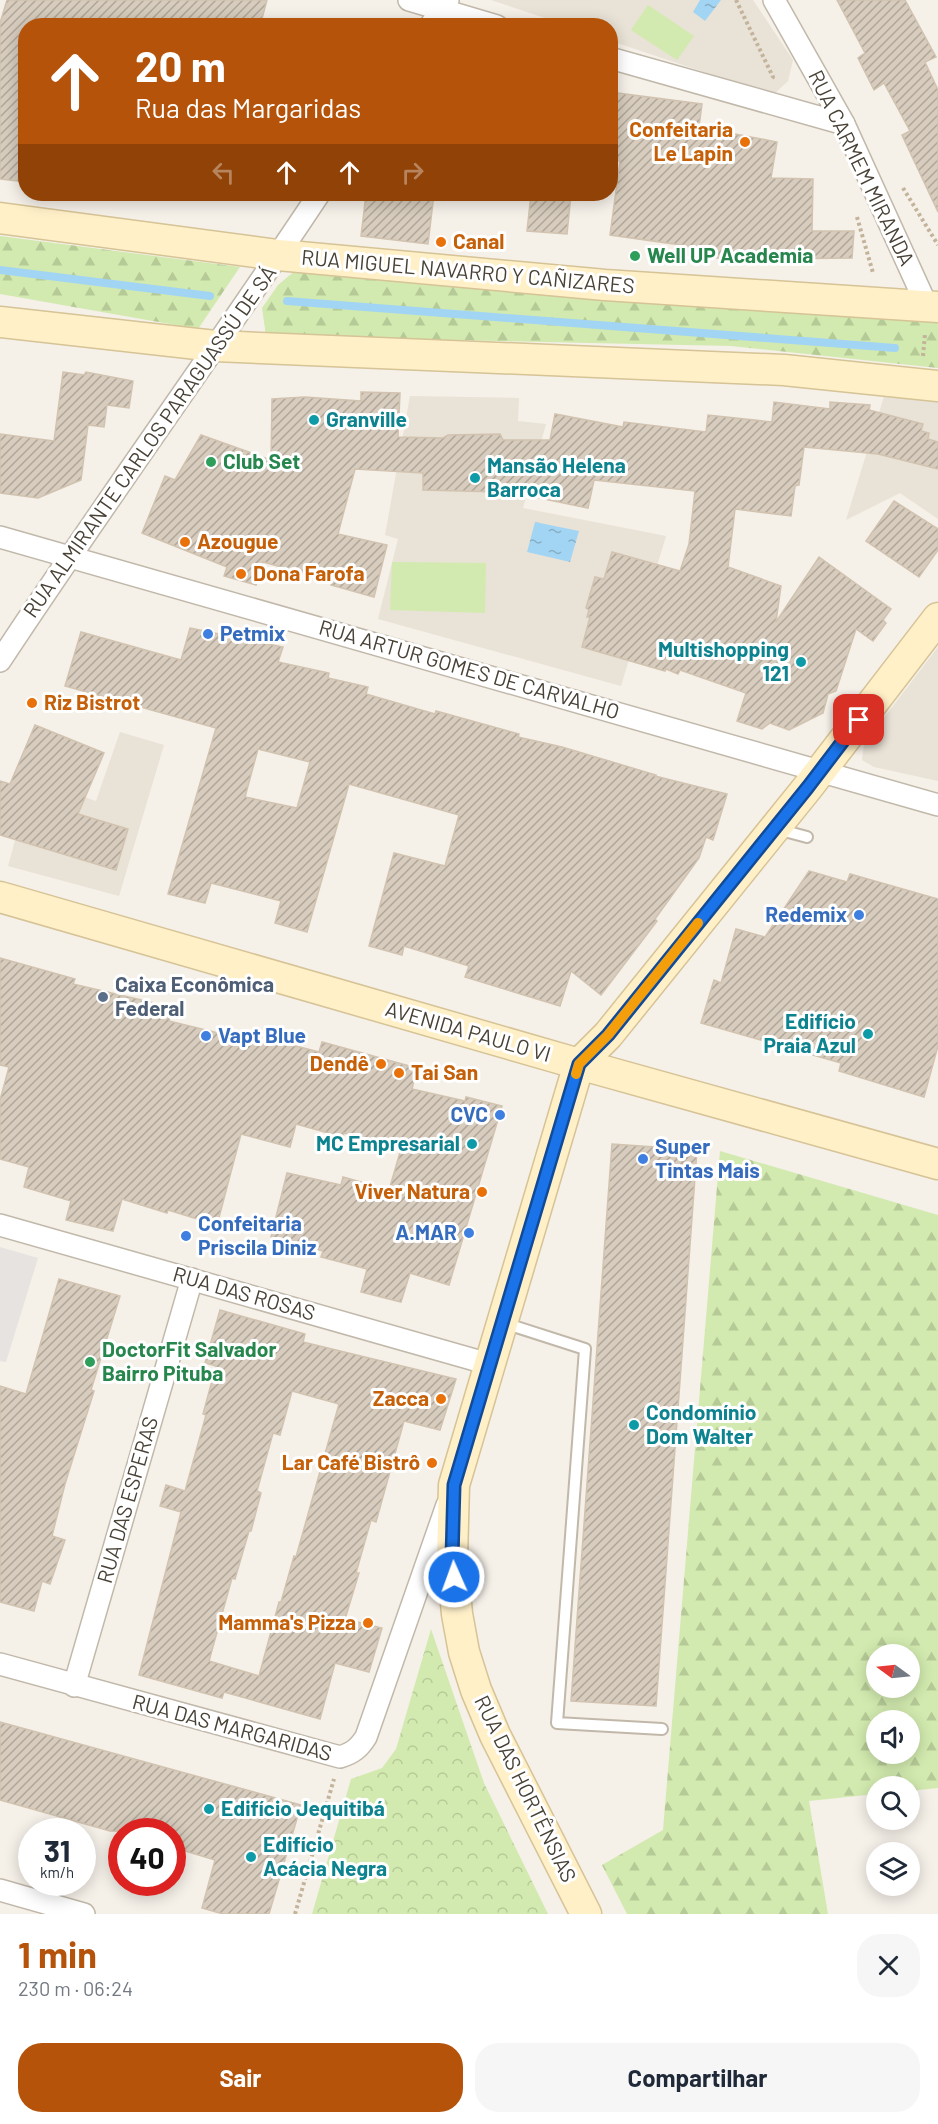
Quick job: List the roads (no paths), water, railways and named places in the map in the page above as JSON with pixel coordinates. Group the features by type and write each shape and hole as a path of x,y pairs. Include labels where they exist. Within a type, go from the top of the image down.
{"street":[{"path":"408,0 464,18"},
{"name":"RUA CARMEM MIRANDA","path":"774,0 844,124 933,306"},
{"path":"618,60 844,124"},
{"name":"RUA ALMIRANTE CARLOS PARAGUASSÚ DE SÁ","path":"0,661 69,556 314,201"},
{"name":"RUA MIGUEL NAVARRO Y CAÑIZARES","path":"0,218 278,255 605,285 933,306"},
{"path":"0,322 215,346 784,370 929,385"},
{"name":"RUA ARTUR GOMES DE CARVALHO","path":"0,537 938,805"},
{"path":"579,1064 608,1035 820,771 938,618"},
{"name":"AVENIDA PAULO VI","path":"0,897 579,1064 938,1164"},
{"name":"RUA DAS MARGARIDAS","path":"0,1664 339,1758 360,1748 366,1737 454,1485 579,1064"},
{"name":"RUA DAS ROSAS","path":"0,1225 489,1364"},
{"name":"RUA DAS ESPERAS","path":"74,1686 192,1279"},
{"name":"RUA DAS HORTÊNSIAS","path":"454,1485 452,1558 457,1614 467,1661 476,1690 495,1735 586,1914"},
{"path":"0,1890 84,1914"}],"lane":[{"path":"774,828 807,837"},
{"path":"501,1322 585,1349 557,1723 662,1729"}],"water":[{"path":"700,0 721,0 705,21 693,12"},
{"path":"535,522 579,531 570,562 527,552"}],"waterway":[{"path":"0,270 210,296"},
{"path":"287,301 895,348"}],"place":[{"name":"Confeitaria Le Lapin","path":"745,142"},
{"name":"Canal","path":"441,242"},
{"name":"Well UP Academia","path":"635,256"},
{"name":"Granville","path":"314,420"},
{"name":"Club Set","path":"211,462"},
{"name":"Mansão Helena Barroca","path":"475,478"},
{"name":"Azougue","path":"185,542"},
{"name":"Dona Farofa","path":"241,574"},
{"name":"Petmix","path":"208,634"},
{"name":"Multishopping 121","path":"801,662"},
{"name":"Riz Bistrot","path":"32,703"},
{"name":"Redemix","path":"859,915"},
{"name":"Caixa Econômica Federal","path":"103,997"},
{"name":"Edifício Praia Azul","path":"868,1034"},
{"name":"Vapt Blue","path":"206,1036"},
{"name":"Dendê","path":"381,1064"},
{"name":"Tai San","path":"399,1073"},
{"name":"CVC","path":"500,1115"},
{"name":"MC Empresarial","path":"472,1144"},
{"name":"Super Tintas Mais","path":"643,1159"},
{"name":"Viver Natura","path":"482,1192"},
{"name":"A.MAR","path":"469,1233"},
{"name":"Confeitaria Priscila Diniz","path":"186,1236"},
{"name":"DoctorFit Salvador Bairro Pituba","path":"90,1362"},
{"name":"Zacca","path":"441,1399"},
{"name":"Condomínio Dom Walter","path":"634,1425"},
{"name":"Lar Café Bistrô","path":"432,1463"},
{"name":"Mamma's Pizza","path":"368,1623"},
{"name":"Edifício Jequitibá","path":"209,1809"},
{"name":"Edifício Acácia Negra","path":"251,1857"}]}
